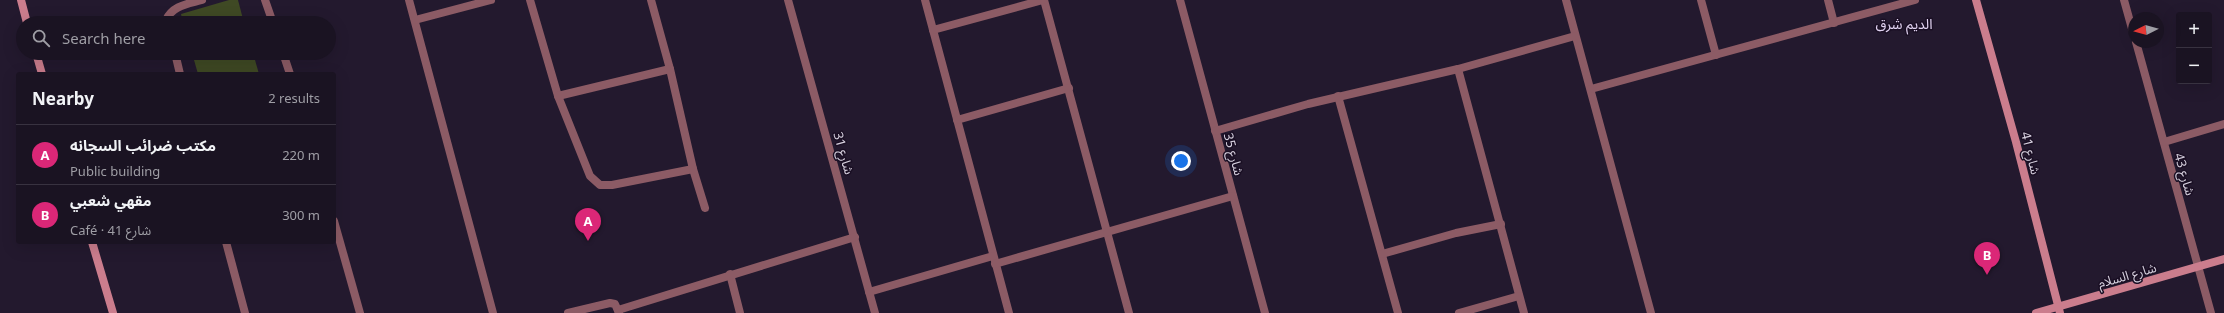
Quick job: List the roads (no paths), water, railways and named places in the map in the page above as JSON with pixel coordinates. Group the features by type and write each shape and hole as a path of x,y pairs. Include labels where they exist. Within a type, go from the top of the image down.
{"street":[{"path":"21,0 26,16"},
{"path":"168,16 170,11 178,7 202,0"},
{"path":"266,0 271,16"},
{"path":"409,0 493,313"},
{"path":"415,20 491,0"},
{"path":"530,0 558,96 590,176 600,185 612,186 693,169"},
{"path":"651,0 670,69 693,169 705,208"},
{"name":"شارع 31","path":"788,0 875,313"},
{"path":"925,0 1009,313"},
{"path":"934,30 1043,0 1108,232 1129,313"},
{"name":"شارع 35","path":"1180,0 1265,313"},
{"path":"1566,0 1651,313"},
{"path":"1701,0 1716,55"},
{"path":"1828,0 1834,23"},
{"path":"1591,89 1914,0"},
{"name":"شارع 41","path":"1976,0 2016,142 2059,310"},
{"path":"2124,0 2128,14"},
{"path":"1215,131 1338,96 1458,69 1575,36"},
{"name":"شارع 43","path":"2138,48 2211,313"},
{"path":"38,60 41,72"},
{"path":"177,60 180,72"},
{"path":"285,60 289,72"},
{"path":"558,96 670,69"},
{"path":"1458,69 1524,313"},
{"path":"957,120 1068,88"},
{"path":"1338,96 1398,313"},
{"path":"2164,142 2224,124"},
{"path":"869,292 1108,232 1233,196"},
{"path":"1382,254 1456,233 1500,224"},
{"path":"336,228 360,313"},
{"path":"568,313 610,303 615,304 619,311 730,274 855,237"},
{"path":"93,244 113,313"},
{"path":"227,244 245,313"},
{"name":"شارع السلام","path":"2036,313 2059,310 2224,259"},
{"path":"730,274 740,313"},
{"path":"1459,313 1519,296"}],"place":[{"name":"مكتب ضرائب السجانه","path":"588,241"},
{"name":"مقهي شعبي","path":"1987,275"}],"district":[{"name":"الديم شرق","path":"1904,23"}]}
